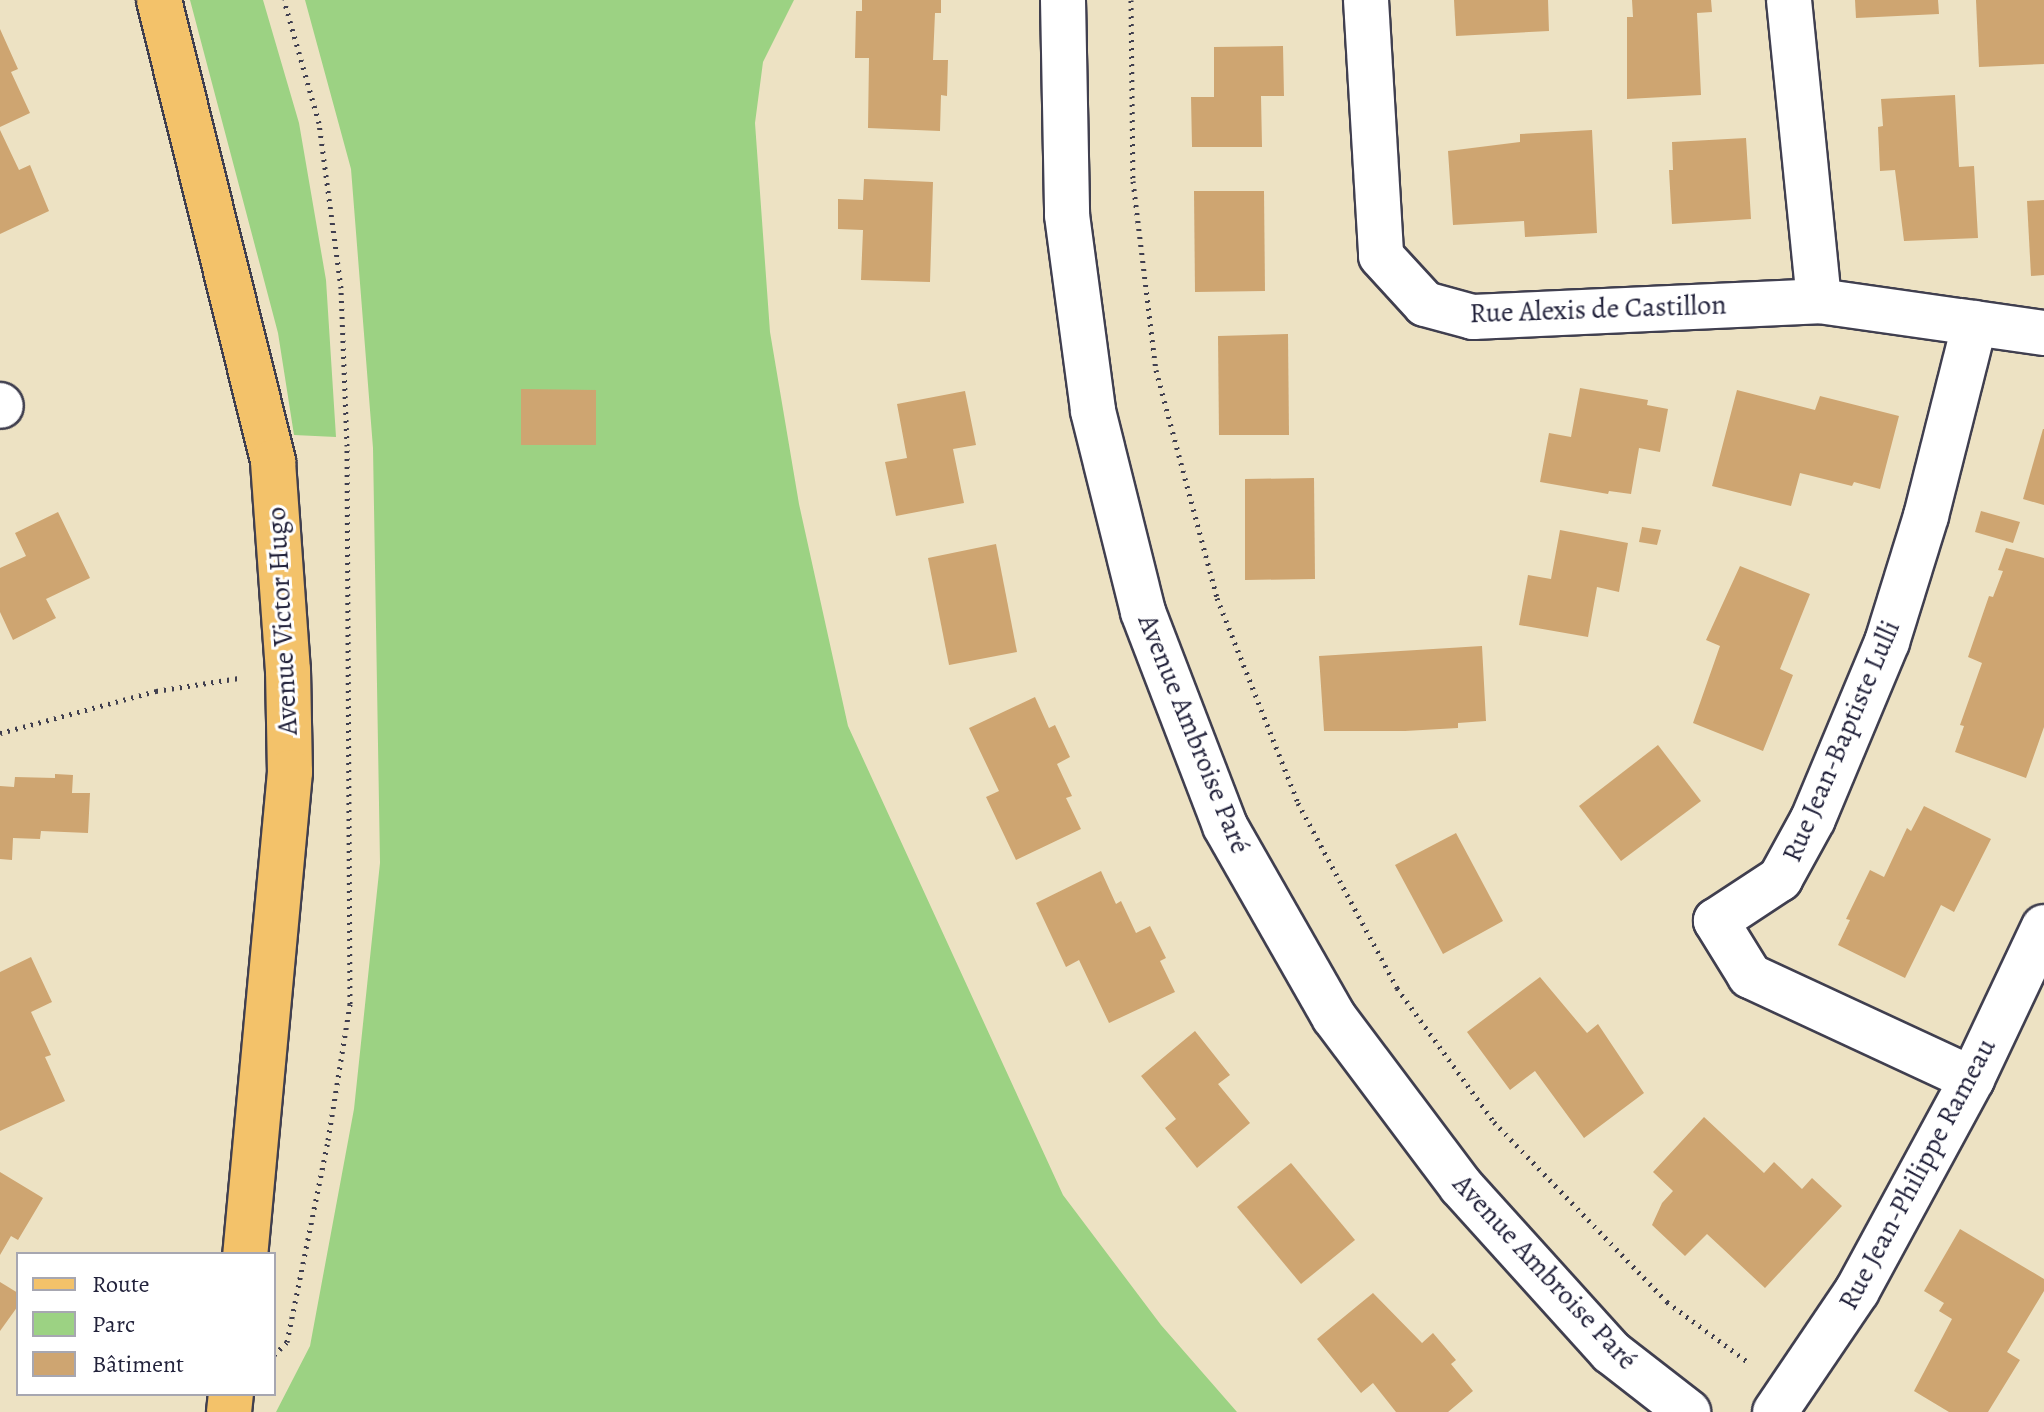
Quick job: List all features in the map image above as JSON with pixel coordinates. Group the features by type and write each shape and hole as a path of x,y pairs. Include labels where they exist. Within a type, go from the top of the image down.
{"main road":[{"name":"Avenue Victor Hugo","path":"159,0 273,462 288,670 290,772 245,1252"}],"street":[{"name":"Avenue Ambroise Paré","path":"1063,0 1067,215 1093,411 1143,612 1225,826 1334,1017 1461,1186 1611,1352 1688,1412"},
{"name":"Rue Alexis de Castillon","path":"1366,0 1381,256 1425,304 1473,317 1819,301 2044,333"},
{"path":"1789,0 1819,301"},
{"name":"Rue Jean-Baptiste Lulli","path":"1972,1079 1750,976 1716,921 1780,879 1813,819 1887,642 1926,516 1975,323"},
{"name":"Rue Jean-Philippe Rameau","path":"1782,1402 1857,1291 1972,1079 2044,927"}],"path":[{"path":"1131,0 1133,181 1156,370 1217,598 1298,803 1397,988 1494,1122 1667,1302 1782,1402"},
{"path":"0,733 156,691 288,670"}],"green space":[{"path":"190,0 263,0 299,123 326,280 336,437 294,435 278,333"},
{"path":"305,0 794,0 763,62 755,123 770,332 799,504 848,726 1063,1195 1161,1325 1237,1412 276,1412 310,1346 354,1109 380,863 373,448 351,169"}],"building":[{"path":"862,0 941,0 941,13 935,13 933,60 948,60 947,96 941,95 940,131 868,128 869,58 855,58 856,11 862,11"},
{"path":"1454,0 1548,0 1549,31 1456,36"},
{"path":"1632,0 1711,0 1712,12 1697,13 1701,95 1627,99 1627,17 1633,17"},
{"path":"1855,0 1938,0 1939,14 1856,18"},
{"path":"1976,0 2044,0 2044,64 1979,67"},
{"path":"0,29 18,69 11,72 30,113 0,127"},
{"path":"1283,46 1284,96 1261,96 1262,147 1192,147 1191,97 1214,97 1214,47"},
{"path":"1955,95 1959,167 1974,166 1978,238 1904,241 1895,170 1880,171 1878,127 1883,126 1881,99"},
{"path":"0,130 19,170 30,165 49,211 0,234"},
{"path":"1592,130 1597,233 1525,237 1524,221 1453,225 1448,151 1520,142 1520,134"},
{"path":"1746,138 1751,219 1672,224 1669,170 1673,170 1672,142"},
{"path":"864,179 933,182 930,282 861,280 863,230 838,229 838,199 863,200"},
{"path":"1194,191 1264,191 1265,291 1195,292"},
{"path":"2044,200 2044,275 2031,276 2027,201"},
{"path":"1288,334 1289,435 1219,435 1218,336"},
{"path":"1580,388 1648,400 1647,405 1668,409 1660,452 1639,448 1631,494 1609,491 1608,494 1540,482 1549,433 1571,437"},
{"path":"521,389 596,390 596,445 521,445"},
{"path":"1737,390 1815,410 1820,396 1899,416 1880,489 1854,482 1852,486 1800,473 1791,506 1712,486"},
{"path":"965,391 976,445 953,449 964,503 896,516 885,462 907,458 897,404"},
{"path":"2044,429 2044,505 2023,499"},
{"path":"1314,478 1315,579 1245,580 1245,479"},
{"path":"1981,511 2020,522 2013,543 1975,532"},
{"path":"58,512 90,578 46,599 56,618 13,640 0,612 0,568 26,556 15,533"},
{"path":"1642,527 1661,530 1657,545 1639,542"},
{"path":"1560,530 1628,543 1619,592 1597,587 1588,637 1519,625 1528,575 1551,579"},
{"path":"996,544 1017,652 949,665 928,558"},
{"path":"2006,548 2044,558 2044,727 2026,778 1955,752 1964,726 1960,725 1982,663 1968,657 1989,596 1993,597 2003,571 1998,570"},
{"path":"1740,566 1810,594 1780,669 1793,675 1763,751 1693,723 1720,646 1706,640"},
{"path":"1482,646 1486,721 1458,723 1458,728 1324,731 1319,656"},
{"path":"1035,697 1049,728 1055,725 1070,757 1057,764 1072,796 1066,798 1081,829 1016,860 986,797 999,791 969,728"},
{"path":"1658,745 1701,801 1621,861 1579,806"},
{"path":"55,774 73,775 72,793 90,793 88,833 41,831 40,839 13,838 12,860 0,859 0,786 14,787 15,777 55,778"},
{"path":"1924,806 1991,839 1954,912 1941,905 1905,978 1838,945 1850,920 1846,919 1870,870 1884,877 1907,828 1911,831"},
{"path":"1456,833 1503,921 1443,954 1395,865"},
{"path":"1101,871 1116,904 1121,901 1136,933 1150,926 1166,958 1160,961 1175,992 1109,1023 1079,960 1066,967 1036,903"},
{"path":"31,957 52,1002 31,1012 51,1055 45,1057 65,1101 0,1131 0,972"},
{"path":"1540,977 1587,1033 1598,1024 1644,1093 1584,1138 1535,1071 1510,1090 1467,1032"},
{"path":"1195,1031 1230,1075 1218,1084 1250,1123 1197,1168 1165,1128 1176,1119 1141,1076"},
{"path":"1704,1117 1764,1173 1774,1162 1802,1189 1812,1178 1842,1206 1765,1288 1707,1234 1685,1256 1652,1225 1662,1203 1673,1191 1653,1172"},
{"path":"1291,1163 1355,1240 1301,1284 1237,1207"},
{"path":"0,1172 43,1198 18,1240 11,1236 0,1255"},
{"path":"1960,1229 2044,1279 2044,1291 2007,1352 2020,1360 1988,1412 1949,1412 1914,1391 1952,1319 1939,1311 1944,1303 1924,1291"},
{"path":"0,1282 16,1292 16,1309 0,1331"},
{"path":"1373,1293 1422,1343 1433,1333 1456,1360 1451,1364 1473,1391 1448,1412 1396,1412 1373,1383 1361,1393 1317,1339"}]}
